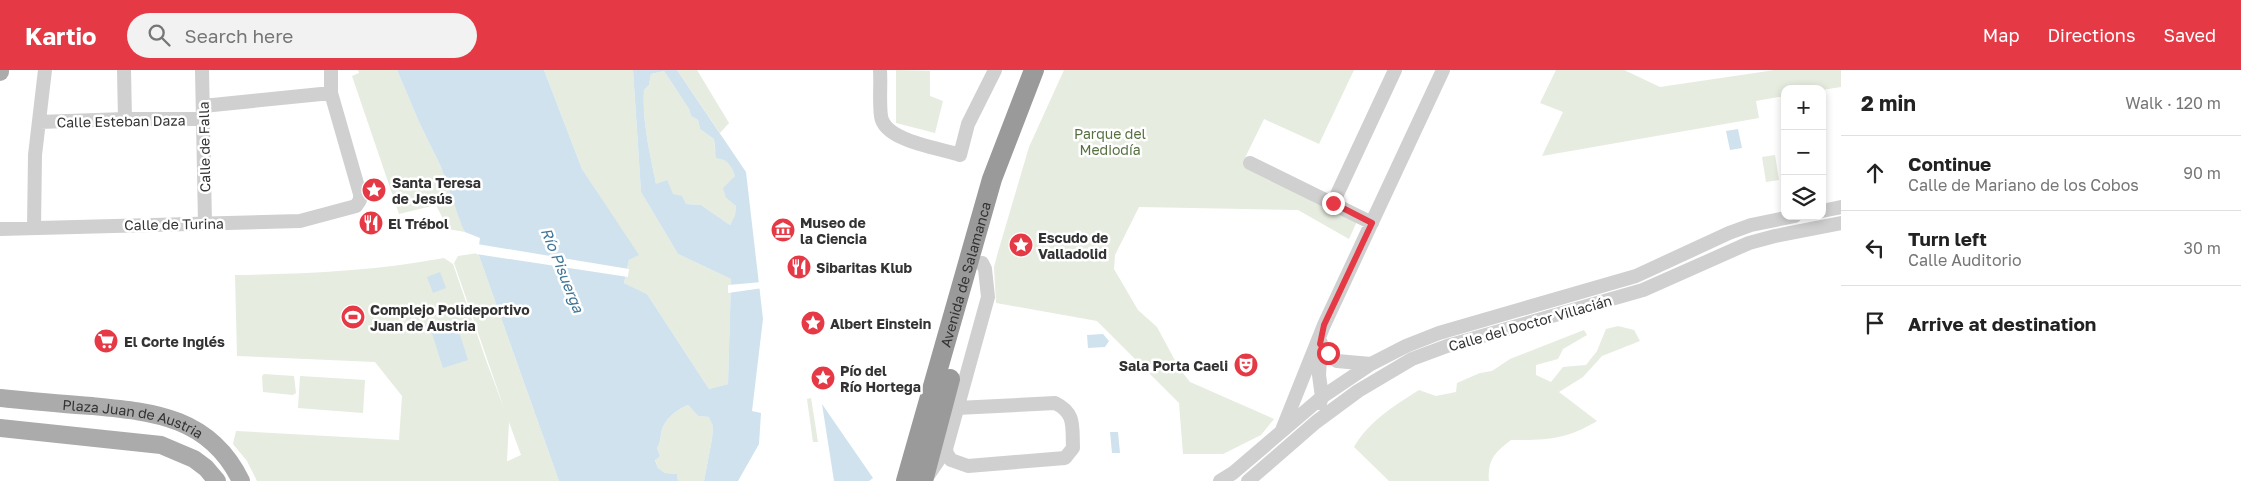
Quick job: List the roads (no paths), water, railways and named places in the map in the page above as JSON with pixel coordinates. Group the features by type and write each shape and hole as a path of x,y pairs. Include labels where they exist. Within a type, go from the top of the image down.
{"highway":[{"name":"Avenida de Salamanca","path":"906,481 994,171 1034,70"},
{"name":"Avenida de Salamanca","path":"923,481 1014,152 1049,70"}],"main road":[{"name":"Plaza Juan de Austria","path":"0,398 123,409 163,415 194,429 210,440 235,470 241,481"},
{"name":"Plaza Juan de Austria","path":"0,428 162,445 194,459 206,468 217,481"}],"street":[{"path":"34,228 34,184 45,70"},
{"path":"124,70 125,119"},
{"name":"Calle de Falla","path":"202,70 205,223"},
{"path":"331,70 331,93"},
{"path":"880,70 881,116 888,131 899,138 960,155 968,124 995,70"},
{"path":"1333,203 1395,70"},
{"path":"1334,409 1318,403 1305,393 1310,367 1324,325 1443,70"},
{"name":"Calle Esteban Daza","path":"39,122 125,119 203,113 331,93"},
{"name":"Calle de Turina","path":"0,229 300,222 347,210 358,205 360,194 331,93"},
{"path":"1250,163 1372,223"},
{"path":"1826,210 1841,207"},
{"name":"Calle del Doctor Villacián","path":"1220,481 1233,473 1281,430 1371,364 1406,346 1439,333 1636,276 1729,233 1751,225 1781,219"},
{"name":"Calle del Doctor Villacián","path":"1248,481 1316,422 1389,372 1412,360 1447,346 1643,290 1749,243 1775,236 1841,224"},
{"name":"Avenida de Salamanca","path":"923,481 937,465 946,449 988,298 985,269 982,263"},
{"path":"1281,430 1320,344 1324,325"},
{"path":"1320,344 1337,361"},
{"path":"1310,367 1337,361 1371,364"},
{"path":"1310,367 1318,403 1316,422"},
{"path":"946,449 951,460 968,466 1065,458 1073,448 1071,414 1064,407 1055,403 957,408"}],"water":[{"name":"Río Pisuerga","path":"397,70 544,70 582,169 639,255 629,260 624,283 647,294 709,389 728,384 731,279 678,254 641,192 633,70 677,70 746,172 763,319 752,411 761,413 759,444 738,481 704,481 713,426 709,417 698,416 688,405 672,414 666,421 657,448 660,456 655,460 658,468 665,473 677,474 678,481 559,481 478,253 480,238 465,232 441,167","holes":["664,71 689,109 691,116 698,120 700,129 714,139 716,158 726,161 734,172 735,176 723,188 726,198 736,206 735,215 730,225 701,205 686,204 682,196 673,194 667,180 656,184 644,114 644,90 649,85 651,74"]},
{"path":"1738,129 1742,148 1730,150 1726,131"},
{"path":"440,272 446,288 433,293 427,277"},
{"path":"455,319 468,360 443,368 430,327"},
{"path":"1103,334 1109,341 1105,347 1088,348 1087,335"},
{"path":"822,404 873,478 869,481 834,481"},
{"path":"1110,432 1118,432 1120,453 1112,453"}],"place":[{"name":"Santa Teresa de Jesús","path":"374,190"},
{"name":"El Trébol","path":"371,223"},
{"name":"Museo de la Ciencia","path":"783,230"},
{"name":"Escudo de Valladolid","path":"1021,245"},
{"name":"Sibaritas Klub","path":"799,267"},
{"name":"Complejo Polideportivo Juan de Austria","path":"353,317"},
{"name":"Albert Einstein","path":"813,323"},
{"name":"El Corte Inglés","path":"106,341"},
{"name":"Sala Porta Caeli","path":"1246,365"},
{"name":"Pío del Río Hortega","path":"823,378"}],"park label":[{"name":"Parque del Mediodía","path":"1110,142"}]}
